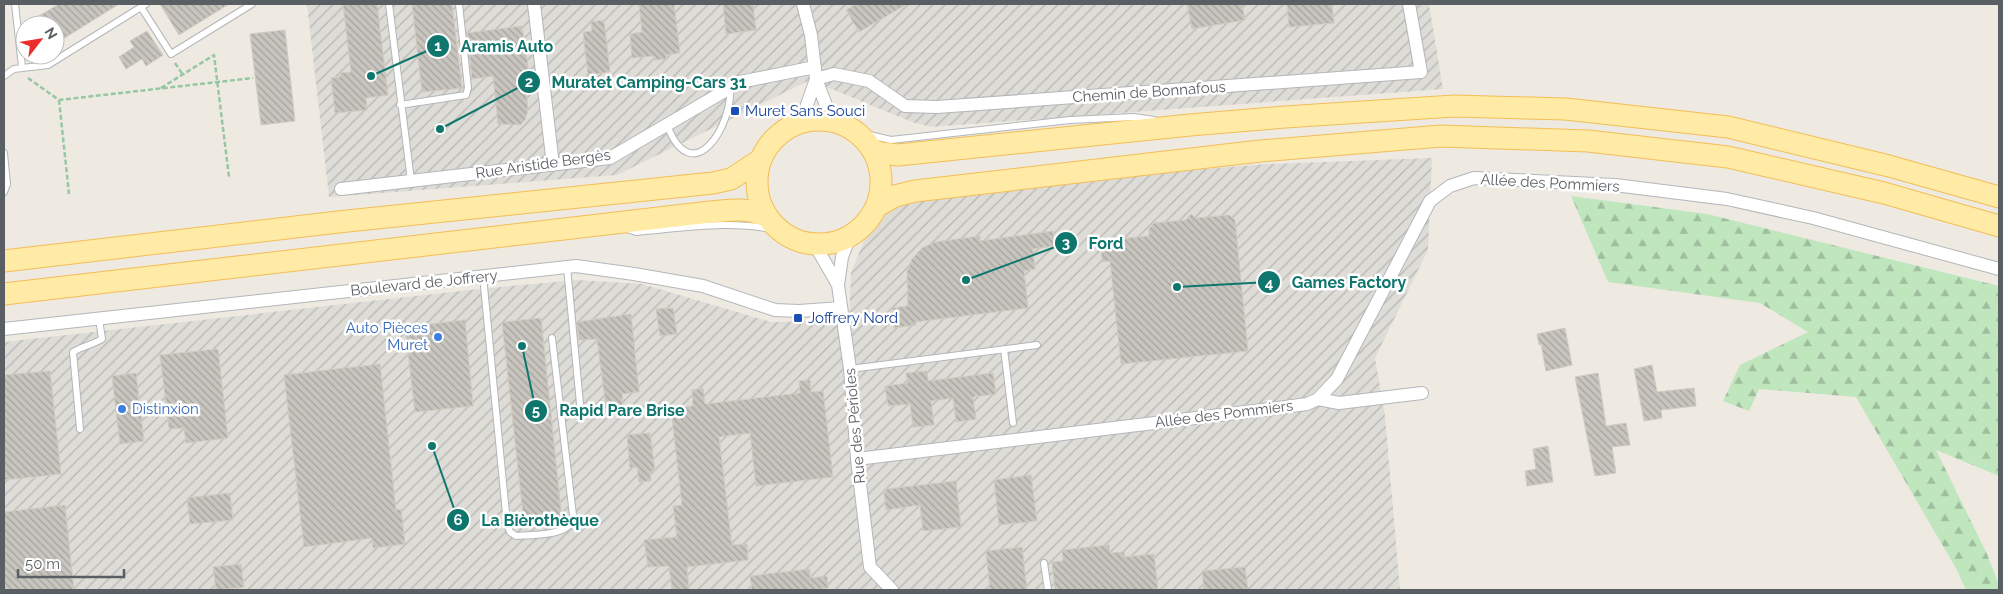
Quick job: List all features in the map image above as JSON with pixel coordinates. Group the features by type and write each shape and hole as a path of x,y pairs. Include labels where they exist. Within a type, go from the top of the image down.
{"main road":[{"path":"872,150 881,153 898,154 1190,125 1454,106 1566,109 1728,128 1890,166 1999,197"},
{"path":"4,294 742,209 753,210 797,241 815,245 839,241 861,228 876,207 880,193 881,178 878,164 872,150 856,132 845,125 816,119 801,122 784,130 770,143 760,160 756,179 758,198 773,224"},
{"path":"876,207 895,196 915,191 1260,151 1440,136 1588,140 1728,157 1884,194 1999,226"},
{"path":"4,261 338,222 713,183 731,179 760,160"}],"street":[{"path":"534,4 553,165"},
{"path":"803,4 811,35 816,73 832,121"},
{"name":"Chemin de Bonnafous","path":"816,73 834,74 869,81 905,106 937,107 1421,72 1409,4"},
{"path":"801,122 816,73"},
{"name":"Rue Aristide Bergès","path":"341,189 610,158 740,82 816,73"},
{"name":"Allée des Pommiers","path":"857,459 1307,404 1318,399 1337,379 1430,201 1450,186 1474,178 1615,185 1727,199 1813,218 1999,269"},
{"name":"Rue des Périoles","path":"850,236 842,257 838,285 850,369 857,459 870,566 892,590"},
{"name":"Rue des Périoles","path":"815,245 838,285"},
{"name":"Boulevard de Joffrery","path":"4,329 576,266 704,286 775,310 799,311 841,308"},
{"path":"1318,399 1339,403 1422,393"}],"lane":[{"path":"15,4 22,68"},
{"path":"4,76 14,69 48,65 144,5 171,54 252,4"},
{"path":"389,4 410,181"},
{"path":"400,105 466,95 468,88 459,4"},
{"path":"668,125 674,141 683,151 692,155 704,151 715,136 728,112 731,100 730,88"},
{"path":"856,132 890,140 1070,120 1134,117 1190,125"},
{"path":"4,153 7,184 4,192"},
{"path":"567,267 580,404"},
{"path":"483,276 507,524 510,532 516,536 555,533 565,529 572,523 573,514 552,338"},
{"path":"80,428 73,352 102,340 99,319"},
{"path":"850,369 1037,345"},
{"path":"1004,349 1013,423"},
{"path":"1044,563 1048,590"}],"path":[{"path":"160,89 214,55 229,177"},
{"path":"171,57 183,75"},
{"path":"14,69 60,100 253,78"},
{"path":"60,100 69,194"}],"shaded area":[{"path":"307,4 1429,4 1443,89 931,127 912,122 810,80 617,175 329,197"},
{"path":"1432,158 1428,250 1375,358 1385,416 1400,590 4,590 4,342 479,289 577,280 642,284 771,322 849,321 851,273 864,241 894,206 926,197 1166,172 1268,164"}],"green space":[{"path":"1571,196 1707,214 1999,286 1999,476 1936,450 1987,554 1999,585 1999,590 1966,590 1957,570 1856,397 1759,389 1749,411 1723,401 1740,365 1808,332 1760,303 1608,282"}],"building":[{"path":"59,4 119,4 65,38 65,15 41,15"},
{"path":"160,4 229,4 179,35"},
{"path":"343,4 377,4 388,95 366,98 367,110 335,113 331,78 340,77 340,73 351,72"},
{"path":"412,4 452,4 462,88 422,92"},
{"path":"639,4 674,4 680,53 666,55 666,59 655,60 654,56 632,58 630,34 642,32"},
{"path":"723,4 753,4 756,30 726,34"},
{"path":"856,4 907,4 859,32 846,10"},
{"path":"1187,4 1242,4 1245,20 1192,29"},
{"path":"1287,4 1332,4 1334,23 1289,27"},
{"path":"604,20 610,72 588,75 583,32 592,31 591,22"},
{"path":"522,26 530,80 525,80 528,110 525,120 520,125 498,124 493,76 472,79 467,33"},
{"path":"285,30 295,121 261,125 250,34"},
{"path":"147,31 163,55 146,66 142,59 126,69 119,57 134,47 130,41"},
{"path":"1191,214 1196,218 1229,215 1235,220 1248,351 1121,364 1110,261 1102,262 1101,249 1108,248 1108,240 1149,236 1149,229 1154,223 1186,220"},
{"path":"1053,231 1054,246 1033,249 1035,269 1024,271 1028,308 915,322 916,325 894,328 892,308 908,306 907,272 912,259 922,248 935,242 980,236 980,241"},
{"path":"673,308 677,334 660,336 656,309"},
{"path":"631,314 639,392 622,394 623,407 606,408 597,339 579,340 577,322"},
{"path":"541,318 562,520 524,524 502,322"},
{"path":"465,320 473,406 415,412 405,327"},
{"path":"1565,328 1572,365 1546,371 1541,344 1539,345 1537,334"},
{"path":"218,349 228,438 186,443 184,428 169,429 160,355"},
{"path":"380,364 396,510 401,509 405,544 373,548 372,538 304,547 284,375"},
{"path":"1652,365 1657,392 1694,388 1696,406 1661,410 1662,418 1644,421 1634,369"},
{"path":"50,371 61,474 4,480 4,375"},
{"path":"927,371 928,381 993,373 996,394 973,397 976,419 956,422 953,398 931,401 934,425 913,427 910,404 888,406 885,386 908,383 906,373"},
{"path":"136,373 144,441 120,444 112,376"},
{"path":"1598,373 1606,426 1626,423 1630,445 1612,447 1616,473 1595,476 1575,377"},
{"path":"810,380 811,392 823,391 833,477 756,486 750,433 719,437 732,545 747,544 748,560 687,567 689,590 672,590 669,566 648,567 644,540 677,537 673,506 682,505 671,408 693,406 692,390 703,388 705,404 800,393 799,381"},
{"path":"650,433 655,471 650,472 651,481 639,482 637,467 630,468 627,435"},
{"path":"1548,446 1553,482 1527,486 1525,471 1536,469 1533,449"},
{"path":"1031,475 1037,521 999,525 994,480"},
{"path":"956,481 961,527 923,531 920,505 886,510 884,493 887,489"},
{"path":"230,493 233,520 190,524 187,498"},
{"path":"65,505 74,590 4,590 4,512"},
{"path":"1109,545 1110,553 1124,552 1125,557 1154,554 1158,590 1055,590 1052,562 1063,561 1062,550"},
{"path":"1022,547 1027,590 990,590 986,551"},
{"path":"241,564 244,587 216,590 213,567"},
{"path":"1245,567 1248,590 1204,590 1202,571"},
{"path":"810,569 810,578 827,576 828,588 813,590 752,590 750,576"}],"place":[{"name":"Aramis Auto","path":"371,76"},
{"name":"Muret Sans Souci","path":"735,111"},
{"name":"Muratet Camping-Cars 31","path":"440,129"},
{"name":"Ford","path":"966,280"},
{"name":"Games Factory","path":"1177,287"},
{"name":"Joffrery Nord","path":"798,318"},
{"name":"Auto Pièces Muret","path":"438,337"},
{"name":"Rapid Pare Brise","path":"522,346"},
{"name":"Distinxion","path":"122,409"},
{"name":"La Bièrothèque","path":"432,446"}]}
